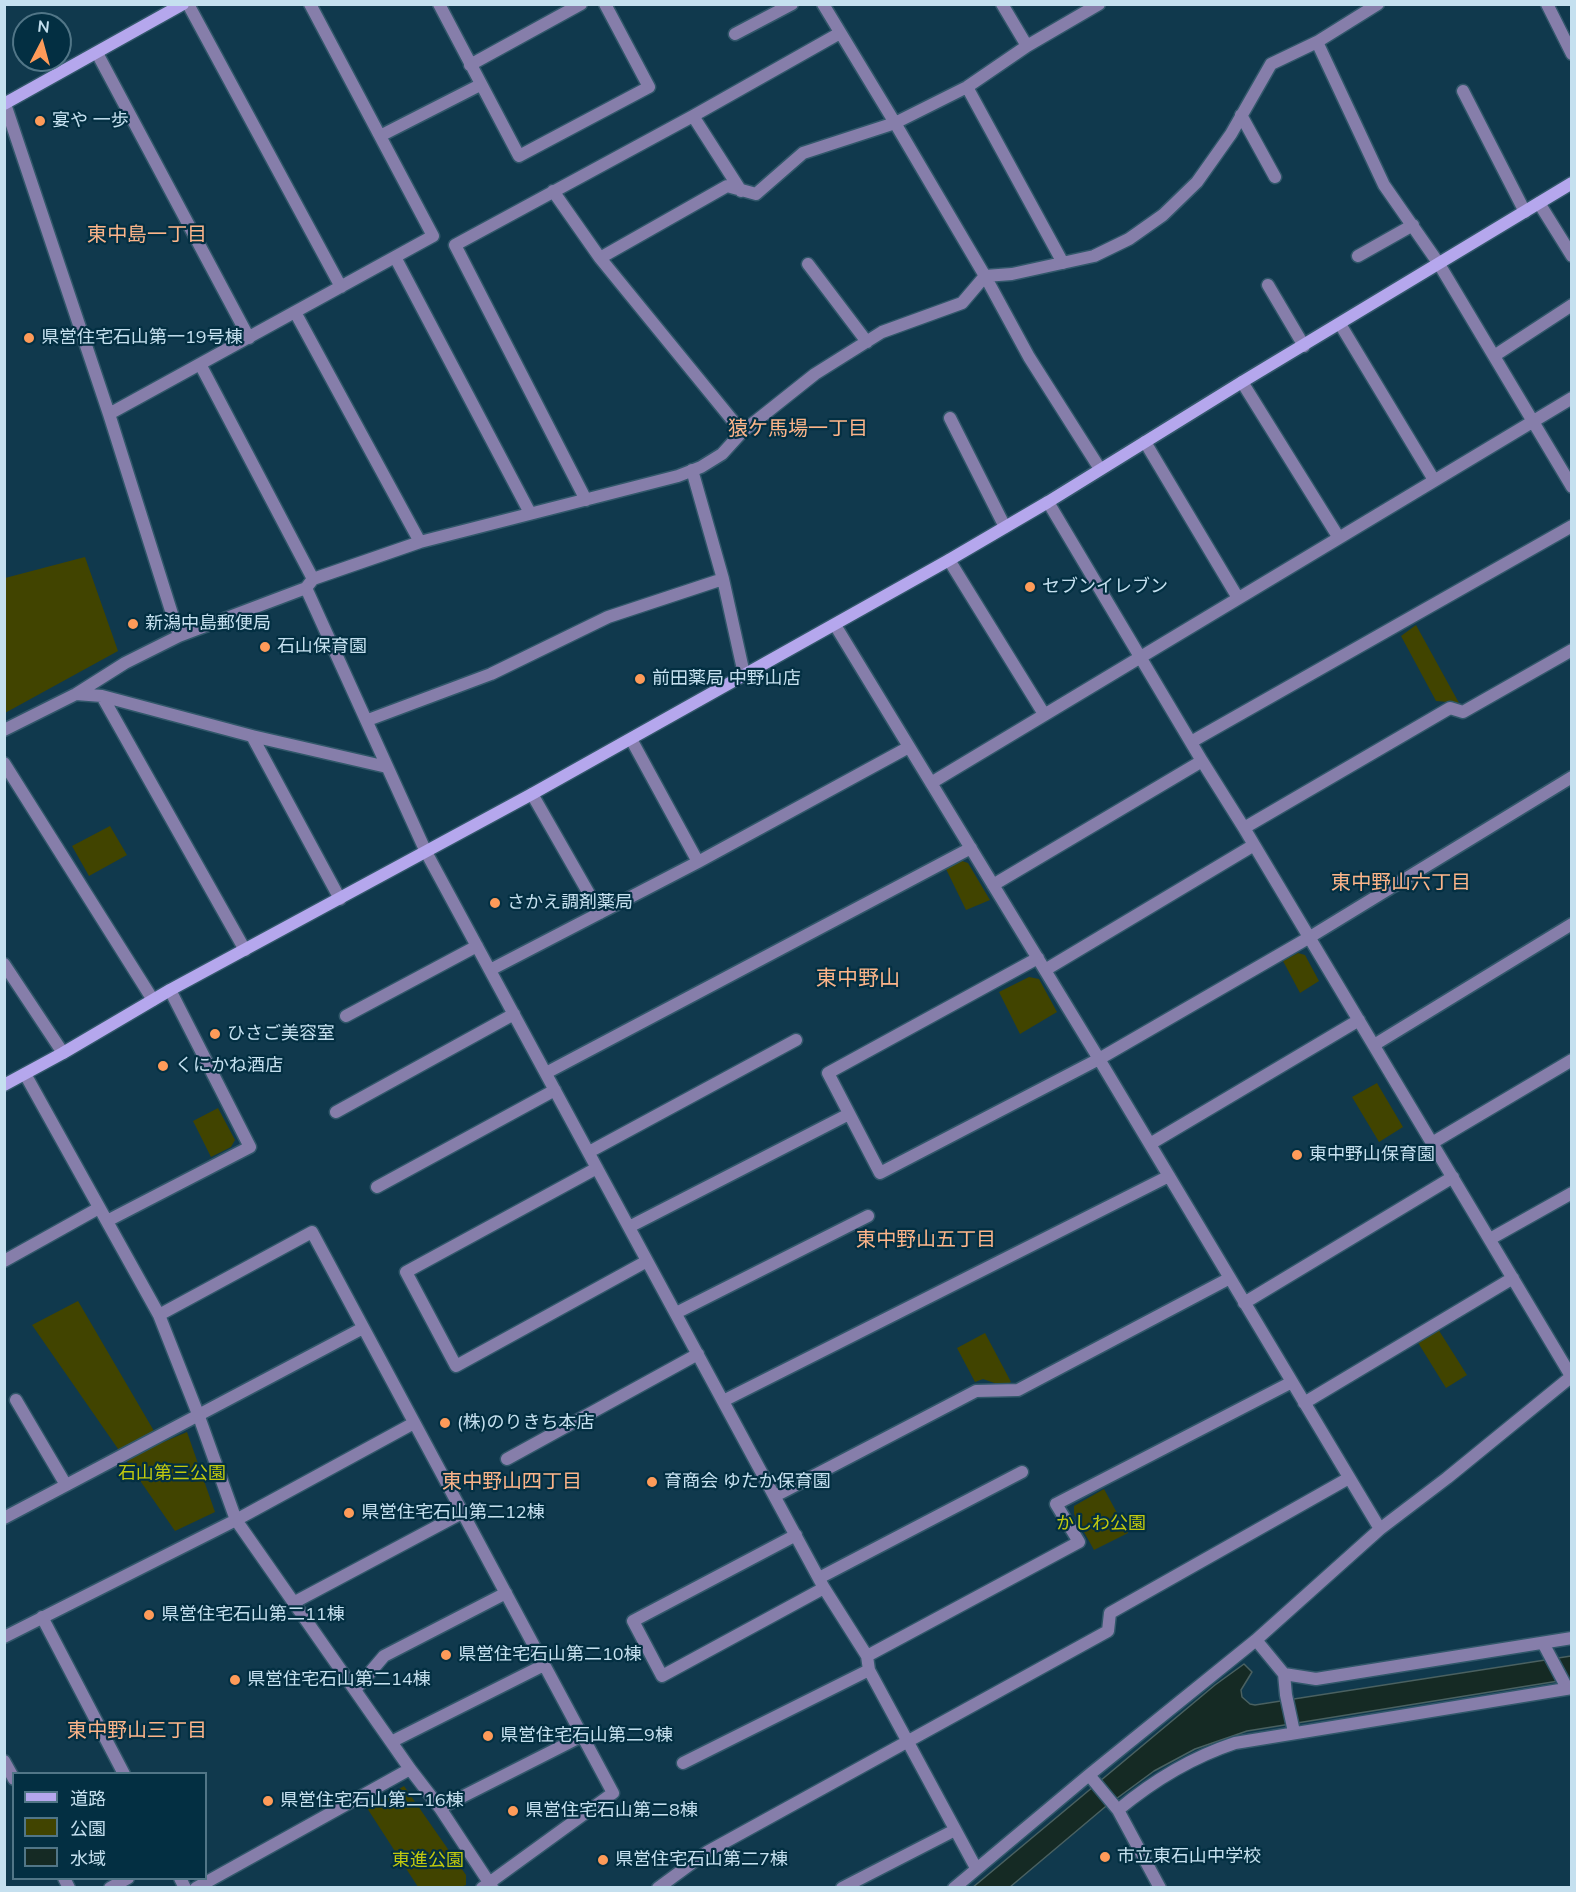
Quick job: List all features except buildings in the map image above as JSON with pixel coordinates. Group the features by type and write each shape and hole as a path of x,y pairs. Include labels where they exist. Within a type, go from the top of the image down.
{"street":[{"path":"179,636 109,414 5,104 183,4"},
{"path":"188,4 341,287"},
{"path":"109,414 433,236 309,4"},
{"path":"439,4 519,156 649,87 604,4"},
{"path":"470,65 581,4"},
{"path":"735,34 792,4"},
{"path":"823,4 985,276 1029,357 1100,469"},
{"path":"1002,4 1028,46"},
{"path":"600,258 728,186 756,194 803,153 895,123 967,87 1028,46 1099,4"},
{"path":"4,730 76,694 125,663 179,636 420,542 586,500 692,470 722,454 742,432 815,374 882,332 962,303 985,276 1012,274 1094,256 1129,239 1163,215 1197,183 1231,134 1272,64 1317,42 1378,4"},
{"path":"1547,4 1572,54"},
{"path":"586,500 455,244 693,116 840,33"},
{"path":"1317,42 1384,185 1439,264 1572,487"},
{"path":"98,53 249,338"},
{"path":"380,136 480,84"},
{"path":"967,87 1063,263"},
{"path":"1463,91 1525,212"},
{"path":"1241,115 1275,177"},
{"path":"693,116 741,190"},
{"path":"4,1085 170,990 532,794 949,560 1572,183"},
{"path":"553,191 600,258 742,432"},
{"path":"1539,203 1572,256"},
{"path":"1358,256 1413,225"},
{"path":"395,257 530,513"},
{"path":"808,264 867,342"},
{"path":"1268,285 1304,346"},
{"path":"1494,356 1572,305"},
{"path":"295,312 420,542"},
{"path":"1340,324 1434,480"},
{"path":"200,364 309,584 426,852 822,1583 867,1656 869,1670 976,1868"},
{"path":"1242,382 1339,538"},
{"path":"931,783 1572,398"},
{"path":"950,418 1005,527"},
{"path":"1145,442 1238,598"},
{"path":"692,470 723,579 744,674"},
{"path":"954,1887 1092,1778 1256,1640 1380,1529 1447,1478 1571,1376 1048,502"},
{"path":"1191,742 1572,526"},
{"path":"949,560 1044,714"},
{"path":"368,720 491,674 608,617 723,579"},
{"path":"835,625 1099,1059 1380,1529"},
{"path":"1244,828 1450,708 1463,712 1572,650"},
{"path":"76,694 102,696 252,736 387,767"},
{"path":"102,696 245,950"},
{"path":"252,736 340,899"},
{"path":"631,739 698,862"},
{"path":"490,970 698,862 909,747"},
{"path":"993,885 1202,761"},
{"path":"4,763 153,1000"},
{"path":"1038,958 828,1073 880,1173 1099,1059 1310,937 1572,777"},
{"path":"532,794 600,913"},
{"path":"1045,970 1254,845"},
{"path":"546,1073 970,848"},
{"path":"1374,1045 1572,924"},
{"path":"346,1016 477,946"},
{"path":"4,964 63,1053"},
{"path":"107,1221 250,1147 170,990"},
{"path":"336,1112 514,1014"},
{"path":"1150,1144 1359,1020"},
{"path":"589,1152 796,1040"},
{"path":"1432,1143 1572,1060"},
{"path":"25,1074 159,1315 236,1520 354,1690 440,1808 488,1886 613,1793 312,1232 159,1315"},
{"path":"377,1187 555,1090"},
{"path":"629,1227 849,1114"},
{"path":"597,1168 406,1272 456,1366 647,1261"},
{"path":"723,1401 1169,1176"},
{"path":"1244,1303 1453,1176"},
{"path":"1490,1239 1572,1193"},
{"path":"4,1261 99,1208"},
{"path":"676,1313 868,1216"},
{"path":"775,1496 976,1391 1018,1390 1230,1278"},
{"path":"1304,1403 1513,1278"},
{"path":"4,1518 363,1328"},
{"path":"507,1459 698,1354"},
{"path":"867,1656 1079,1542 1056,1504 1292,1382"},
{"path":"16,1400 66,1485"},
{"path":"4,1637 236,1520 414,1423"},
{"path":"796,1535 633,1621 662,1676 822,1583 1022,1472"},
{"path":"658,1887 707,1852 1108,1631 1110,1613 1349,1478"},
{"path":"293,1603 462,1513"},
{"path":"354,1690 384,1656 506,1593"},
{"path":"42,1617 123,1772"},
{"path":"1284,1674 1316,1679 1545,1648 1572,1638"},
{"path":"1256,1640 1284,1674 1293,1728"},
{"path":"1115,1807 1158,1779 1210,1751 1235,1743 1293,1728 1568,1686 1545,1648"},
{"path":"391,1742 544,1665"},
{"path":"683,1763 869,1670"},
{"path":"440,1808 582,1736"},
{"path":"4,1761 12,1775"},
{"path":"196,1887 410,1769"},
{"path":"1092,1778 1115,1807 1160,1887"},
{"path":"843,1887 955,1830"},
{"path":"110,1887 124,1880"}],"green space":[{"path":"85,557 118,651 5,713 5,578"},
{"path":"1416,625 1459,703 1436,701 1401,636"},
{"path":"110,826 127,855 89,876 72,846"},
{"path":"962,861 968,863 990,900 966,910 946,869"},
{"path":"1298,953 1305,955 1319,981 1300,993 1283,961"},
{"path":"1029,977 1039,979 1057,1012 1020,1034 999,992"},
{"path":"1377,1083 1403,1127 1379,1142 1352,1097"},
{"path":"218,1108 235,1140 231,1147 211,1157 193,1121"},
{"name":"石山第三公園","path":"78,1301 161,1443 187,1432 215,1512 175,1531 32,1325"},
{"path":"1438,1329 1467,1375 1446,1388 1417,1341"},
{"path":"985,1333 1011,1382 1003,1386 983,1379 975,1382 957,1348"},
{"name":"かしわ公園","path":"1104,1489 1128,1533 1094,1550 1074,1514 1074,1506"},
{"name":"東進公園","path":"404,1786 466,1875 466,1885 418,1887 367,1808"}],"water":[{"path":"1571,1656 1571,1679 1247,1731 1195,1749 1154,1771 1105,1807 1010,1887 972,1888 1215,1685 1244,1664 1252,1672 1241,1690 1242,1697 1255,1705"}],"place":[{"name":"宴や 一歩","path":"40,121"},
{"name":"県営住宅石山第一19号棟","path":"29,338"},
{"name":"セブンイレブン","path":"1030,587"},
{"name":"新潟中島郵便局","path":"133,624"},
{"name":"石山保育園","path":"265,647"},
{"name":"前田薬局 中野山店","path":"640,679"},
{"name":"さかえ調剤薬局","path":"495,903"},
{"name":"ひさご美容室","path":"215,1034"},
{"name":"くにかね酒店","path":"163,1066"},
{"name":"東中野山保育園","path":"1297,1155"},
{"name":"(株)のりきち本店","path":"445,1423"},
{"name":"育商会 ゆたか保育園","path":"652,1482"},
{"name":"県営住宅石山第二12棟","path":"349,1513"},
{"name":"県営住宅石山第二11棟","path":"149,1615"},
{"name":"県営住宅石山第二10棟","path":"446,1655"},
{"name":"県営住宅石山第二14棟","path":"235,1680"},
{"name":"県営住宅石山第二9棟","path":"488,1736"},
{"name":"県営住宅石山第二16棟","path":"268,1801"},
{"name":"県営住宅石山第二8棟","path":"513,1811"},
{"name":"市立東石山中学校","path":"1105,1857"},
{"name":"県営住宅石山第二7棟","path":"603,1860"}],"district":[{"name":"東中島一丁目","path":"147,235"},
{"name":"猿ケ馬場一丁目","path":"798,429"},
{"name":"東中野山六丁目","path":"1401,883"},
{"name":"東中野山","path":"858,979"},
{"name":"東中野山五丁目","path":"926,1240"},
{"name":"東中野山四丁目","path":"512,1482"},
{"name":"東中野山三丁目","path":"137,1731"}]}
